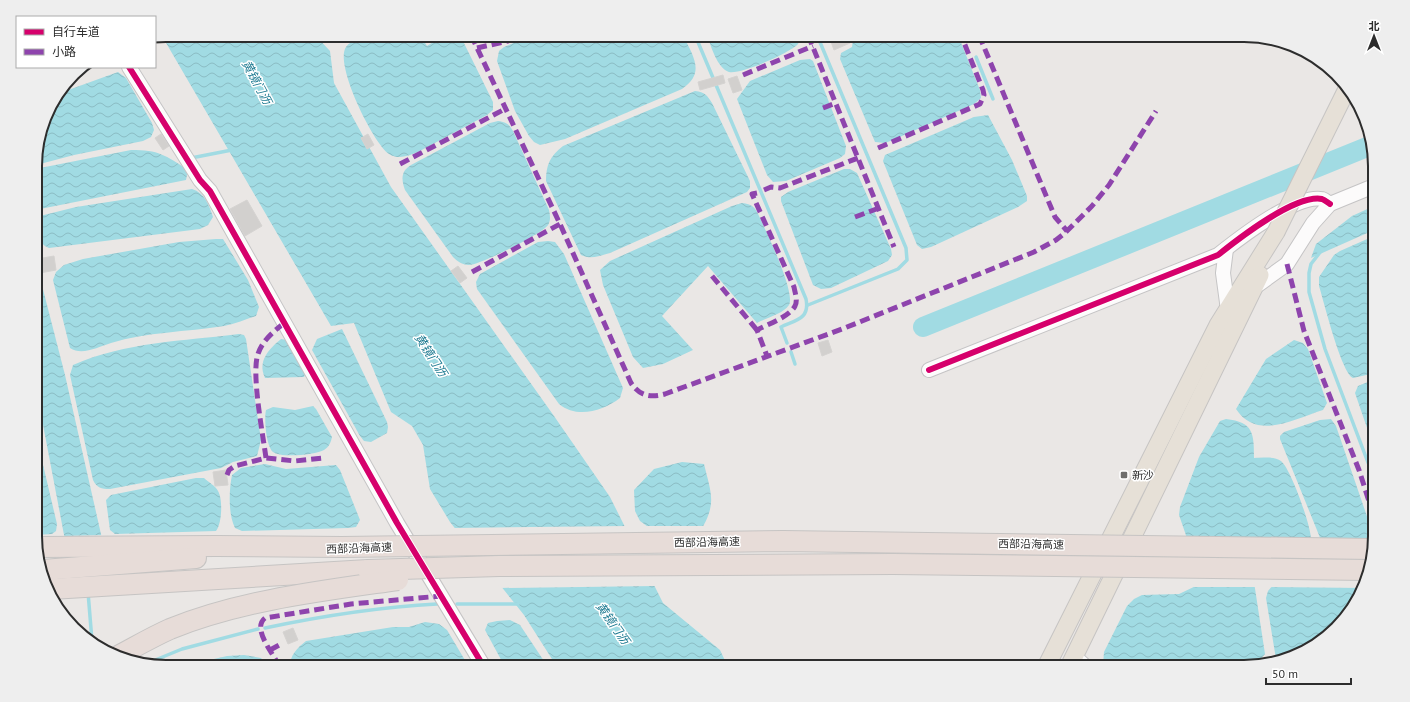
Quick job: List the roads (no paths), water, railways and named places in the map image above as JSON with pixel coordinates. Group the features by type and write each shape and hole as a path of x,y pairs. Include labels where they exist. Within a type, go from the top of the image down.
{"highway":[{"name":"西部沿海高速","path":"47,570 342,547 783,541 1367,549"},
{"path":"43,547 342,547"},
{"name":"西部沿海高速","path":"54,589 291,574 499,566 894,564 1363,570"},
{"path":"125,653 170,630 254,604 290,596 499,566"}],"main road":[{"path":"1050,660 1218,325 1276,232 1345,94"},
{"path":"1077,660 1255,287 1276,232"}],"street":[{"path":"130,68 200,180 210,191 397,523 480,660"},
{"path":"1255,287 1287,264 1313,223 1330,204 1368,188"},
{"path":"929,370 1218,255 1243,234 1306,200 1323,199 1330,204"},
{"path":"1226,249 1223,274 1228,310"}],"water":[{"name":"黄镜门沥","path":"165,42 322,42 330,51 334,83 391,187 610,497 663,603 720,650 725,660 553,660 524,615 450,522 430,489 423,445 412,426 391,412 354,323 331,326"},
{"path":"352,42 424,42 427,46 433,42 463,42 493,102 493,110 487,115 418,152 407,156 392,156 382,147 374,135 357,103 345,69 344,56 348,45"},
{"path":"516,42 686,42 693,57 696,70 694,77 682,89 565,139 540,145 534,142 529,136 515,111 497,61 499,51 504,47"},
{"path":"710,42 799,42 793,48 776,58 754,67 735,72 729,72 721,66"},
{"path":"853,42 961,42 980,90 981,98 974,104 893,140 885,143 875,142 840,59 841,53 852,47"},
{"path":"810,59 813,61 846,146 845,154 840,158 786,181 773,182 767,175 737,99 750,81 800,60"},
{"path":"118,72 126,78 152,123 154,130 151,137 143,141 74,155 42,163 44,141 51,118 68,90"},
{"path":"695,91 705,94 712,103 750,181 750,188 747,192 610,253 592,257 581,255 546,181 548,166 552,157 563,146"},
{"path":"988,115 1012,160 1027,196 1027,201 1018,207 931,247 922,249 917,245 883,161 885,155 974,117"},
{"path":"498,121 507,124 513,131 549,210 550,221 548,225 535,235 510,248 475,264 464,264 453,257 405,190 403,176 405,170 411,165 490,123"},
{"path":"131,150 141,150 161,154 188,170 186,180 42,209 42,168"},
{"path":"844,169 850,169 857,173 891,249 892,255 888,261 831,288 821,289 813,285 781,201 781,197 788,192"},
{"path":"192,189 203,196 213,217 208,225 200,229 49,248 45,246 42,243 42,216 76,207"},
{"path":"742,203 751,205 758,213 784,276 790,298 789,305 783,311 757,323 708,266 662,316 693,350 663,364 643,368 633,357 603,285 600,270 610,261 732,206"},
{"path":"1368,209 1368,233 1311,258 1316,244 1352,216"},
{"path":"223,239 248,280 259,307 256,316 224,326 153,334 125,339 85,351 70,348 53,280 56,272 64,265 83,259 179,242"},
{"path":"1368,239 1368,375 1353,378 1348,373 1338,350 1319,286 1319,277 1334,255"},
{"path":"538,242 555,242 564,254 623,388 620,398 598,410 590,412 574,411 566,409 559,404 477,289 476,282 480,274"},
{"path":"42,285 65,375 103,543 65,540 42,419"},
{"path":"342,329 387,422 387,433 371,442 364,441 360,436 312,350 317,339"},
{"path":"239,334 244,335 246,339 261,440 257,456 233,462 221,468 110,489 102,488 96,485 93,480 70,375 73,365 113,351 134,347"},
{"path":"281,339 287,340 305,375 304,377 265,378 262,366 263,361 272,347"},
{"path":"1294,340 1303,343 1308,349 1327,403 1323,410 1288,422 1265,426 1254,424 1245,419 1236,409 1266,359"},
{"path":"1368,382 1368,431 1355,393 1358,386"},
{"path":"313,406 332,437 327,447 320,452 298,455 283,455 273,452 267,438 265,425 266,410 273,407 295,410"},
{"path":"1226,419 1242,423 1247,426 1253,436 1254,458 1275,458 1281,461 1285,466 1300,498 1308,522 1311,539 1189,544 1179,515 1180,507 1199,457 1220,421"},
{"path":"1331,419 1336,426 1368,519 1368,538 1366,540 1323,545 1280,439 1280,436 1284,432 1320,420"},
{"path":"42,460 57,524 56,531 52,534 42,535"},
{"path":"682,462 704,464 711,498 711,505 706,521 701,530 651,529 640,521 635,511 634,490 654,469"},
{"path":"265,464 286,469 336,465 340,470 360,520 356,527 242,531 235,528 231,516 230,502 232,475 241,468"},
{"path":"196,478 204,478 216,487 220,495 221,517 216,531 115,534 110,530 106,500 111,495"},
{"path":"1254,582 1265,654 1261,659 1103,660 1104,652 1127,606 1134,599 1142,595 1179,594 1200,584"},
{"path":"1358,583 1347,605 1326,629 1299,647 1275,656 1266,598 1268,591 1274,584"},
{"path":"510,620 520,625 543,660 501,660 485,630 488,623"},
{"path":"425,622 439,624 447,630 465,660 291,660 295,652 306,641 393,627 409,627"},
{"path":"244,655 261,658 263,660 210,660 227,656"}],"waterway":[{"path":"698,42 806,299 807,306 804,315 801,318 781,327 787,343"},
{"path":"808,305 898,269 907,260 906,248 820,42"},
{"path":"976,57 993,99"},
{"path":"923,327 1367,147"},
{"path":"191,158 232,150"},
{"path":"1321,251 1311,264 1309,273 1309,292 1325,349 1368,463"},
{"path":"791,352 795,364"},
{"path":"88,592 91,635"},
{"path":"265,628 351,613 394,607 437,604"},
{"path":"457,604 518,604"},
{"path":"156,660 182,649 258,629"}],"place":[{"name":"新沙","path":"1124,475"}]}
